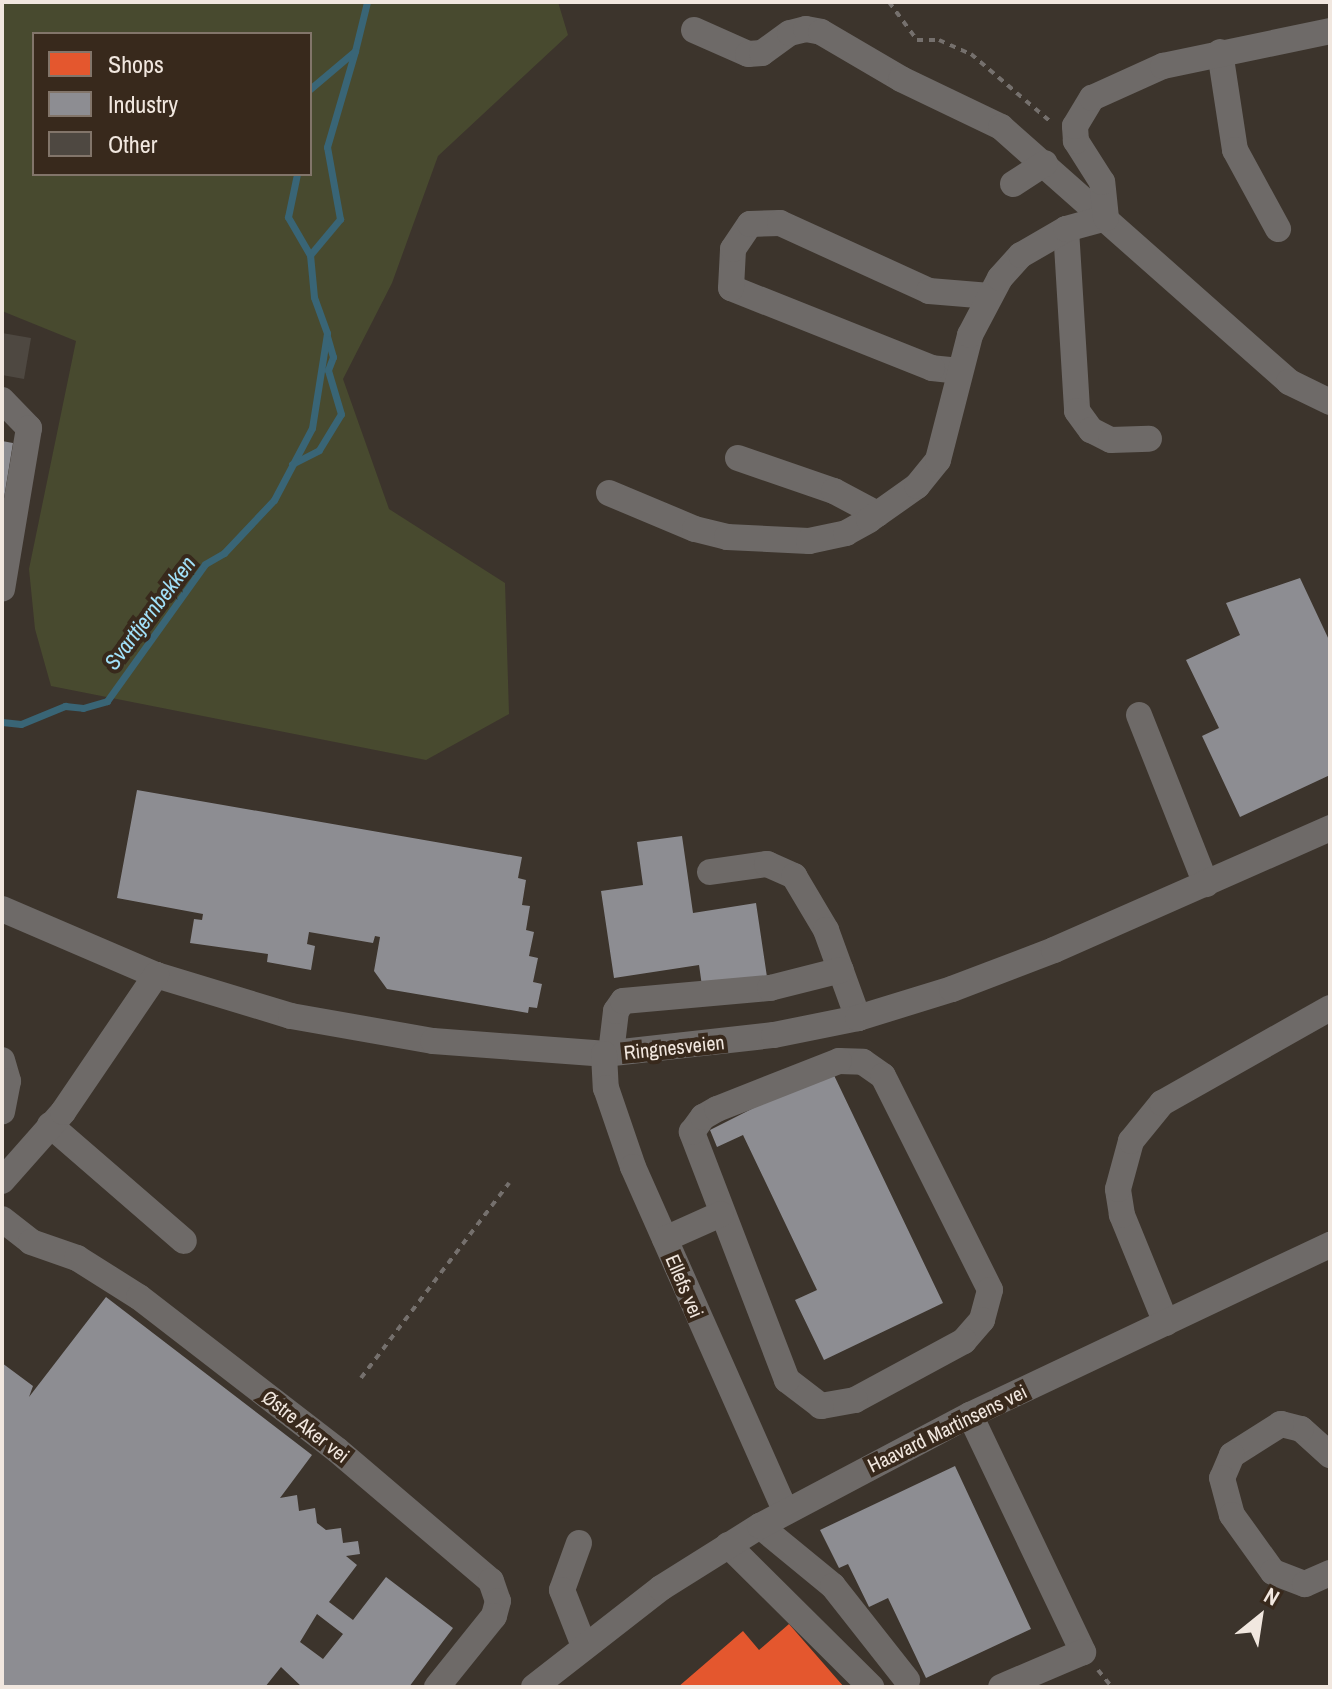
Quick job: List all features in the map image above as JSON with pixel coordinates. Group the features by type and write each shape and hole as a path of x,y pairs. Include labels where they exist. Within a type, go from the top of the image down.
{"street":[{"path":"694,30 748,54 762,53 790,33 806,29 821,32 901,79 1001,127 1289,382 1330,402"},
{"path":"1106,218 1102,182 1079,148 1075,126 1092,98 1163,66 1330,31"},
{"path":"1220,52 1235,150 1278,229"},
{"path":"1013,184 1045,163"},
{"path":"609,493 695,529 769,541 809,541 846,533 917,486 938,460 960,371 990,296 1021,255 1066,229 1106,218"},
{"path":"960,371 932,368 731,288 733,249 750,224 780,223 929,291 990,296"},
{"path":"1066,229 1077,411 1091,430 1111,440 1149,439"},
{"path":"2,400 29,428 2,589"},
{"path":"738,458 834,491 877,514"},
{"path":"1139,715 1206,884"},
{"name":"Ringnesveien","path":"2,909 156,975 221,997 359,1030 608,1054 682,1049 858,1018 1054,950 1330,828"},
{"path":"710,872 767,864 794,876 815,906 858,1018"},
{"name":"Ellefs vei","path":"786,1512 615,1120 608,1054 616,1011 623,1001 770,988 841,970"},
{"path":"2,1181 50,1125 156,975"},
{"path":"1166,1323 1122,1215 1118,1189 1131,1141 1162,1103 1330,1008"},
{"path":"2,1060 8,1081 2,1111"},
{"path":"863,1062 883,1076 985,1276 988,1304 964,1341 855,1400 821,1406 787,1380 721,1214 692,1140 695,1124 826,1065 863,1062"},
{"path":"50,1125 184,1241"},
{"path":"665,1239 721,1214"},
{"name":"Østre Aker vei","path":"2,1219 31,1242 77,1258 139,1297 337,1450 491,1581 498,1601 494,1616 437,1687"},
{"name":"Haavard Martinsens vei","path":"550,1682 584,1646 760,1526 970,1415 1330,1245"},
{"path":"970,1415 1083,1652 1001,1687"},
{"path":"1330,1455 1301,1429 1281,1424 1232,1455 1222,1478 1232,1515 1273,1572 1305,1584 1330,1573"},
{"path":"760,1526 833,1586 907,1680"},
{"path":"579,1543 562,1590 584,1646"},
{"path":"728,1545 871,1687"}],"path":[{"path":"889,2 917,40 939,40 971,54 1079,148"},
{"path":"361,1378 509,1183"}],"green space":[{"path":"2,2 558,2 568,35 438,156 392,283 343,379 389,509 505,583 509,714 426,760 51,686 35,629 29,569 76,341 2,311"}],"building: Shops":[{"path":"789,1624 844,1687 678,1687 743,1631 759,1650"}],"building: Industry":[{"path":"2,441 13,443 4,498 2,498"},
{"path":"1300,578 1330,642 1330,775 1240,817 1202,736 1219,728 1186,660 1240,635 1226,603"},
{"path":"137,790 522,857 518,878 526,880 522,905 530,906 526,930 534,932 529,956 538,958 533,982 542,984 537,1008 529,1007 528,1013 387,989 374,971 380,937 375,936 373,943 309,932 307,944 315,946 311,970 267,962 268,954 190,943 194,919 202,920 203,914 117,898"},
{"path":"682,836 693,913 756,903 767,977 702,986 699,965 614,978 601,891 643,885 637,842"},
{"path":"831,1069 943,1303 824,1360 795,1300 817,1290 743,1135 717,1147 710,1130"},
{"path":"106,1297 312,1455 280,1498 297,1495 299,1511 315,1508 317,1523 326,1530 341,1528 343,1543 358,1541 360,1554 346,1556 357,1565 329,1602 353,1620 386,1577 453,1628 409,1687 302,1687 281,1667 265,1687 2,1687 2,1363 33,1386 29,1397","holes":["317,1614 343,1634 323,1659 300,1642"]},
{"path":"955,1466 1031,1629 926,1678 888,1598 869,1607 848,1564 839,1568 820,1530"}],"building: Other":[{"path":"2,333 31,338 24,379 2,375"}],"waterway":[{"name":"Svarttjernbekken","path":"312,87 355,51 367,2"},
{"name":"Svarttjernbekken","path":"310,255 340,219 327,147 355,51"},
{"name":"Svarttjernbekken","path":"2,722 21,724 65,706 83,708 107,701 205,564 224,553 274,500 312,428 327,333 314,297 310,255 288,217 297,176"},
{"name":"Svarttjernbekken","path":"292,464 319,450 341,414 328,370 333,357 327,336"}]}
